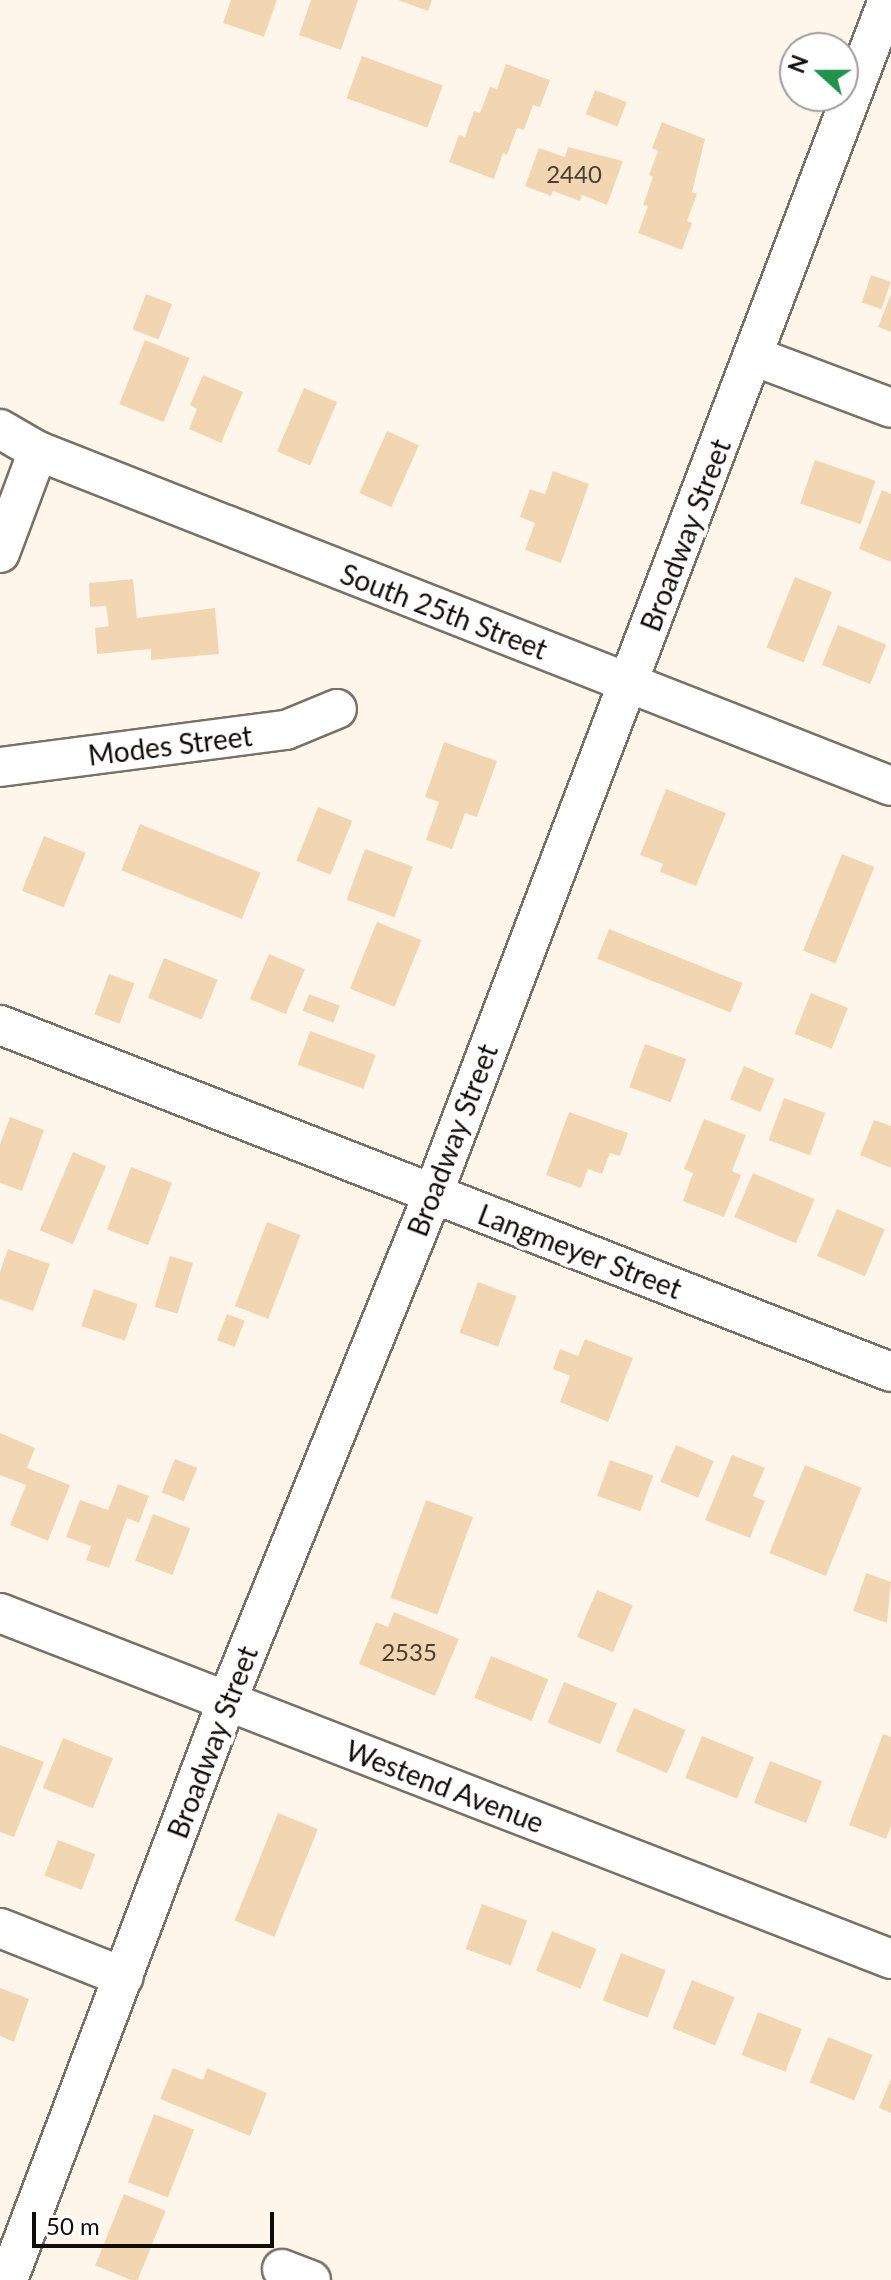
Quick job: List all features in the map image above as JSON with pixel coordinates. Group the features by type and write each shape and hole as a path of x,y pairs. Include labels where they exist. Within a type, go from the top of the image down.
{"street":[{"name":"Broadway Street","path":"9,2277 227,1701 433,1194 888,0"},
{"path":"753,356 891,408"},
{"name":"South 25th Street","path":"0,429 38,451 891,786"},
{"path":"0,553 38,451"},
{"name":"Modes Street","path":"0,767 286,730 337,709"},
{"name":"Langmeyer Street","path":"0,1025 891,1372"},
{"name":"Westend Avenue","path":"0,1613 891,1959"},
{"path":"0,1928 124,1977"}],"building":[{"path":"231,0 277,0 264,37 223,23"},
{"path":"311,0 358,0 341,50 299,35"},
{"path":"398,0 432,0 428,11"},
{"path":"362,56 443,85 427,128 347,98"},
{"path":"506,64 550,80 540,107 533,105 524,130 517,128 507,155 503,153 494,179 449,162 459,135 465,137 474,111 480,113 490,87 497,89"},
{"path":"595,90 627,102 617,126 586,114"},
{"path":"662,122 705,139 692,192 697,194 687,221 692,223 682,250 638,233 648,206 643,205 658,151 652,148"},
{"path":"568,147 623,161 607,205 582,195 580,201 553,191 551,196 525,186 539,148 565,157"},
{"path":"871,275 891,282 881,309 862,302"},
{"path":"146,294 172,304 159,340 132,329"},
{"path":"891,294 891,332 878,327"},
{"path":"145,340 190,358 164,422 119,404"},
{"path":"203,375 243,392 221,443 189,429 197,409 190,405"},
{"path":"304,388 337,402 310,466 277,452"},
{"path":"387,431 419,445 391,507 359,493"},
{"path":"815,460 876,481 861,524 800,503"},
{"path":"553,471 589,484 561,563 525,550 535,523 520,517 530,489 545,494"},
{"path":"882,490 891,494 891,562 859,549"},
{"path":"795,577 832,592 804,662 767,647"},
{"path":"133,579 137,618 215,608 219,654 151,660 151,649 97,654 95,628 109,626 106,606 90,607 89,583"},
{"path":"838,625 886,644 870,684 822,665"},
{"path":"444,742 497,761 477,817 465,813 452,849 426,840 439,802 425,797"},
{"path":"666,789 726,813 696,886 660,872 663,864 640,855"},
{"path":"318,807 352,821 331,875 296,861"},
{"path":"140,824 261,873 242,919 121,870"},
{"path":"44,836 86,853 64,908 22,891"},
{"path":"365,849 413,866 394,917 347,900"},
{"path":"842,854 874,867 835,964 803,950"},
{"path":"377,922 422,940 395,1007 350,989"},
{"path":"609,929 743,983 731,1013 597,959"},
{"path":"269,954 305,969 286,1014 250,999"},
{"path":"164,958 218,980 202,1020 148,998"},
{"path":"109,974 134,983 120,1024 94,1014"},
{"path":"811,993 848,1008 832,1049 795,1034"},
{"path":"309,994 340,1006 333,1023 303,1011"},
{"path":"310,1031 376,1055 363,1089 298,1065"},
{"path":"645,1044 686,1059 671,1102 629,1087"},
{"path":"744,1066 774,1079 760,1112 730,1099"},
{"path":"784,1098 825,1113 810,1155 769,1140"},
{"path":"569,1112 628,1133 620,1156 610,1153 602,1174 588,1169 581,1188 546,1175"},
{"path":"10,1117 44,1130 22,1191 0,1183 0,1144"},
{"path":"704,1119 746,1135 732,1171 741,1175 724,1217 683,1201 693,1173 684,1169"},
{"path":"874,1120 891,1126 891,1168 860,1155"},
{"path":"73,1152 106,1166 73,1244 40,1230"},
{"path":"131,1167 172,1183 148,1245 107,1230"},
{"path":"753,1173 815,1199 796,1243 734,1217"},
{"path":"837,1209 885,1229 865,1276 817,1256"},
{"path":"267,1222 301,1235 268,1319 235,1306"},
{"path":"8,1249 50,1264 33,1311 0,1299 0,1272"},
{"path":"170,1256 193,1263 177,1314 155,1307"},
{"path":"478,1282 517,1296 498,1347 460,1333"},
{"path":"94,1289 137,1304 125,1341 81,1326"},
{"path":"227,1314 245,1321 235,1347 217,1340"},
{"path":"585,1339 633,1358 608,1422 560,1402 570,1376 553,1369 560,1349 578,1356"},
{"path":"0,1433 35,1448 27,1468 70,1485 48,1541 10,1525 26,1485 0,1475"},
{"path":"676,1445 714,1461 698,1498 660,1482"},
{"path":"732,1455 765,1468 753,1496 765,1501 750,1538 705,1520"},
{"path":"175,1459 197,1468 184,1501 162,1492"},
{"path":"610,1460 653,1476 640,1511 597,1496"},
{"path":"805,1465 862,1488 826,1576 769,1553"},
{"path":"118,1484 149,1496 139,1523 127,1518 109,1568 86,1560 91,1546 66,1537 80,1500 108,1510"},
{"path":"426,1500 473,1517 437,1615 390,1598"},
{"path":"153,1514 190,1528 172,1575 135,1561"},
{"path":"866,1573 891,1582 887,1623 853,1611"},
{"path":"597,1590 633,1605 613,1652 577,1637"},
{"path":"394,1612 459,1639 435,1696 359,1664 376,1622 388,1627"},
{"path":"491,1656 548,1679 532,1721 474,1698"},
{"path":"564,1682 617,1703 600,1744 548,1723"},
{"path":"634,1708 686,1730 667,1773 616,1751"},
{"path":"883,1734 891,1737 891,1826 886,1839 849,1825"},
{"path":"702,1736 754,1757 737,1799 685,1778"},
{"path":"63,1738 113,1758 93,1808 43,1788"},
{"path":"0,1745 44,1762 14,1837 0,1832"},
{"path":"770,1761 822,1781 806,1823 754,1803"},
{"path":"278,1813 318,1829 274,1937 235,1921"},
{"path":"58,1840 95,1854 82,1890 44,1875"},
{"path":"482,1904 527,1920 511,1966 466,1949"},
{"path":"552,1931 597,1949 580,1989 536,1971"},
{"path":"621,1953 666,1970 648,2018 603,2001"},
{"path":"692,1980 735,1997 715,2045 673,2028"},
{"path":"0,1988 29,1999 14,2042 0,2036"},
{"path":"758,2012 802,2029 785,2072 742,2055"},
{"path":"828,2037 873,2055 854,2100 810,2082"},
{"path":"173,2068 203,2080 207,2068 267,2093 250,2136 160,2099"},
{"path":"891,2079 891,2113 879,2108"},
{"path":"154,2114 194,2129 168,2198 128,2182"},
{"path":"124,2194 166,2211 138,2280 95,2265"}]}
